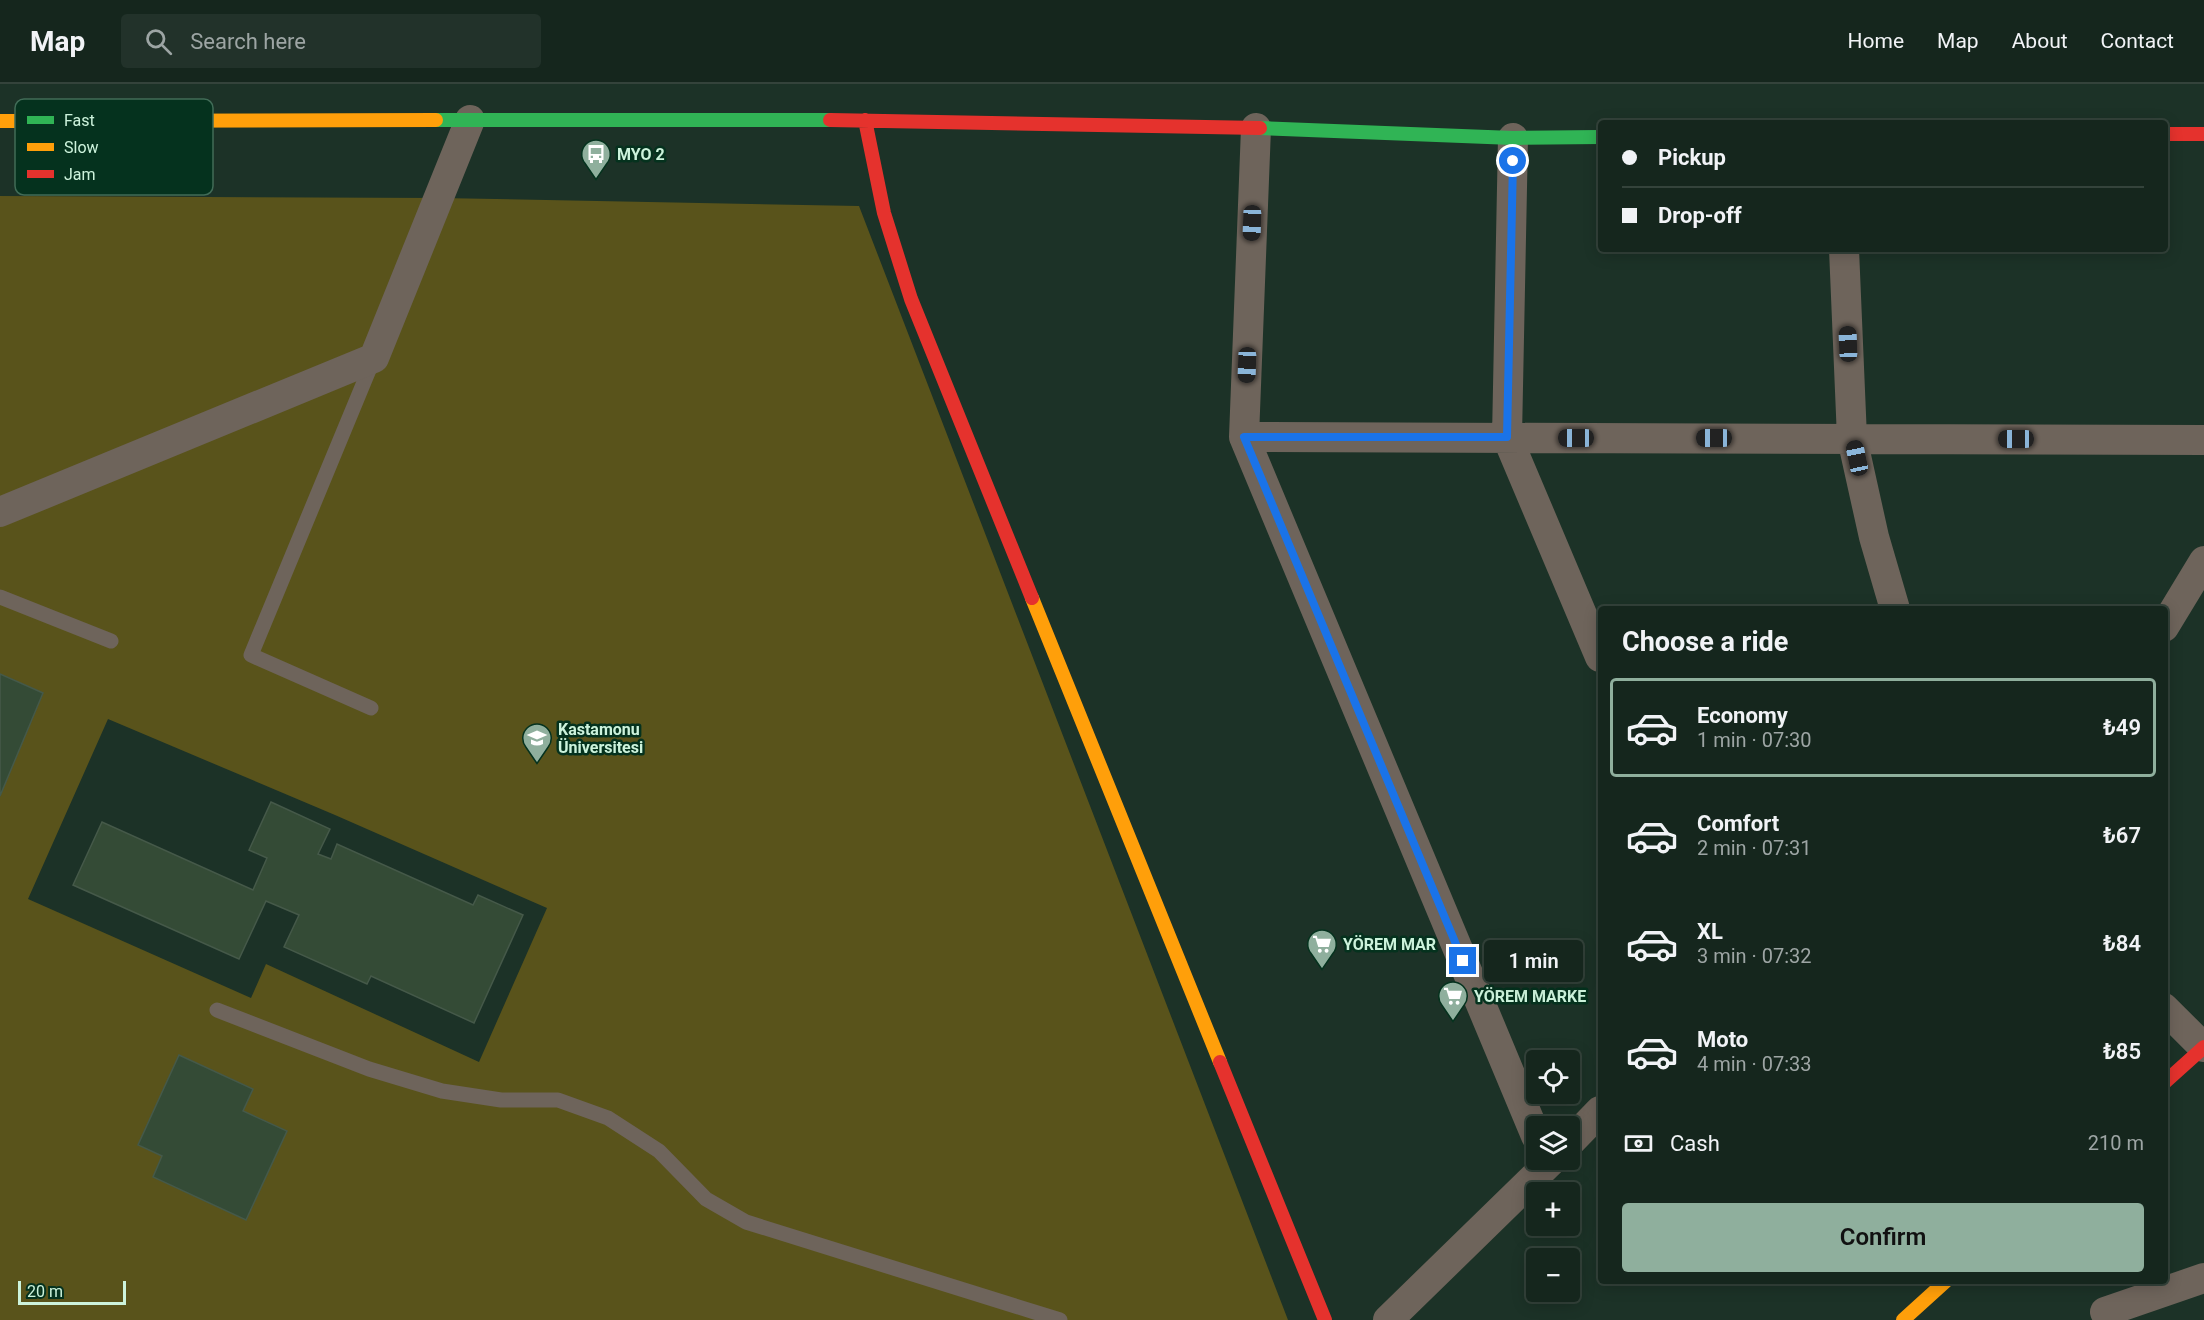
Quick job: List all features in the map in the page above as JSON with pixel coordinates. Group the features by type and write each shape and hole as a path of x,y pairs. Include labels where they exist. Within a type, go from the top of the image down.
{"main road":[{"path":"865,120 884,213 910,299 1325,1320"},
{"path":"213,121 865,120 1256,128 1513,138 1598,137"},
{"path":"0,121 15,121"},
{"path":"2168,134 2204,134"},
{"path":"2168,1079 2204,1047"},
{"path":"1903,1320 1943,1284"}],"street":[{"path":"0,512 374,358 470,120"},
{"path":"1256,128 1244,437 1528,1116"},
{"path":"1513,138 1507,437 1598,652"},
{"path":"1844,252 1852,438 1874,537 1894,606"},
{"path":"1244,437 2204,440"},
{"path":"2168,620 2204,561"},
{"path":"2168,1012 2204,1047"},
{"path":"1580,1132 1598,1113"},
{"path":"1388,1320 1540,1170"},
{"path":"2105,1312 2204,1278"}],"lane":[{"path":"371,708 251,655 374,358"},
{"path":"0,597 111,641"},
{"path":"217,1010 369,1069 442,1091 501,1100 558,1101 608,1118 659,1151 706,1199 746,1222 1060,1320"}],"shaded area":[{"name":"Kastamonu Üniversitesi","path":"0,196 439,198 859,206 1288,1320 0,1320 0,796 43,693 0,674","holes":["108,719 547,908 479,1062 266,964 251,998 28,899"]}],"building":[{"path":"0,674 43,693 0,796"},
{"path":"271,802 330,829 318,854 331,859 337,844 473,905 478,895 523,915 474,1023 371,976 367,984 284,947 299,915 266,901 239,959 73,885 102,822 253,890 267,858 249,850"},
{"path":"179,1055 253,1089 243,1111 287,1131 246,1220 153,1177 162,1156 138,1145"}],"traffic: fast":[{"path":"436,120 830,120"},
{"path":"1260,128 1513,138 1598,137"}],"traffic: slow":[{"path":"213,121 436,120"},
{"path":"0,121 15,121"},
{"path":"1032,598 1220,1062"},
{"path":"1903,1320 1943,1284"}],"traffic: jam":[{"path":"830,120 1260,128"},
{"path":"865,120 884,213 911,299 1032,598"},
{"path":"2168,134 2204,134"},
{"path":"2168,1079 2204,1047"},
{"path":"1220,1062 1325,1320"}],"place":[{"name":"MYO 2","path":"596,180"},
{"name":"Kastamonu Üniversitesi","path":"537,764"},
{"name":"YÖREM MAR","path":"1322,970"},
{"name":"YÖREM MARKE","path":"1453,1022"}],"route":[{"path":"1463,961 1244,437 1507,437 1513,161"}]}
